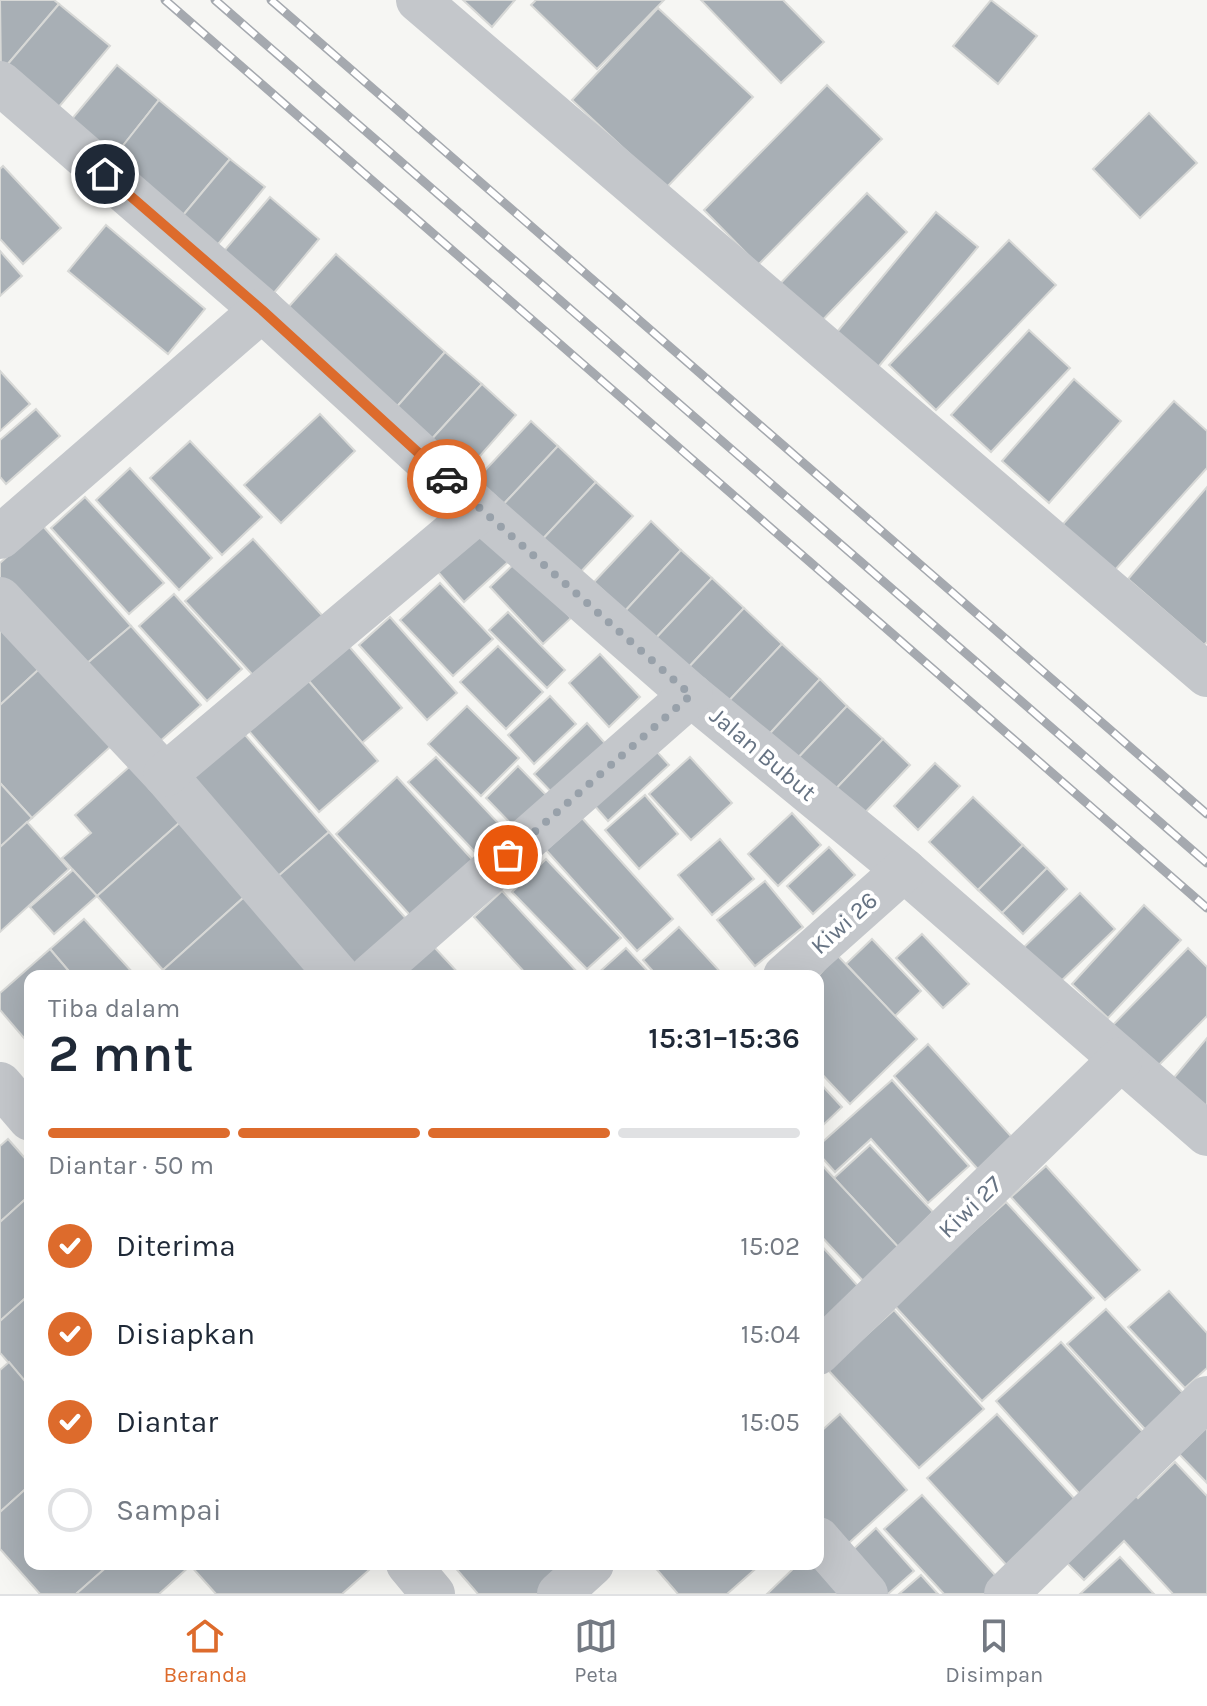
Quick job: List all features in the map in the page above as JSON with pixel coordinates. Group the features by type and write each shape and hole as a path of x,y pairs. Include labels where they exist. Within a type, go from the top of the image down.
{"street":[{"path":"418,0 1207,675"},
{"name":"Jalan Bubut","path":"5,96 262,310 480,510 691,695 904,870 1207,1134"},
{"path":"0,537 262,310"},
{"path":"165,775 480,510"},
{"path":"0,599 165,775 333,970"},
{"path":"378,970 691,695"},
{"name":"Kiwi 26","path":"792,970 904,870"},
{"name":"Kiwi 27","path":"824,1347 1121,1059"},
{"path":"0,1084 24,1112"},
{"path":"1006,1594 1207,1398"},
{"path":"824,1546 866,1594"},
{"path":"413,1570 433,1594"},
{"path":"559,1594 585,1570"}],"building":[{"path":"0,0 54,0 59,4 1,72"},
{"path":"463,0 515,0 492,27"},
{"path":"536,0 664,0 597,69 531,5"},
{"path":"701,0 783,0 824,42 781,83"},
{"path":"991,0 1037,36 998,84 953,46"},
{"path":"59,4 110,46 52,115 1,72"},
{"path":"658,8 753,97 666,188 572,100"},
{"path":"117,65 159,100 110,162 66,126"},
{"path":"827,85 882,139 758,265 704,210"},
{"path":"159,100 230,159 179,220 110,162"},
{"path":"1149,113 1197,163 1140,218 1093,169"},
{"path":"230,159 265,187 215,248 179,220"},
{"path":"3,166 61,228 23,264 0,239 0,169"},
{"path":"867,193 907,232 814,329 774,290"},
{"path":"270,197 319,239 268,300 218,258"},
{"path":"936,212 978,247 869,378 828,343"},
{"path":"106,225 205,309 168,354 68,271"},
{"path":"1009,240 1056,285 936,410 889,365"},
{"path":"0,251 22,276 0,296"},
{"path":"336,254 445,352 394,410 284,312"},
{"path":"1029,330 1070,368 991,452 951,415"},
{"path":"445,352 482,384 430,441 394,410"},
{"path":"0,371 30,404 0,431"},
{"path":"1074,379 1121,421 1049,503 1002,461"},
{"path":"482,384 516,415 465,473 430,441"},
{"path":"1174,401 1207,431 1207,468 1105,581 1054,534"},
{"path":"36,409 60,436 6,484 0,477 0,440"},
{"path":"320,414 355,451 281,523 244,485"},
{"path":"531,421 558,446 500,508 474,482"},
{"path":"190,441 262,517 222,555 150,478"},
{"path":"558,446 596,482 539,543 500,508"},
{"path":"130,468 212,558 179,590 96,500"},
{"path":"596,482 633,516 576,577 539,543"},
{"path":"1207,487 1207,642 1204,645 1128,579"},
{"path":"85,497 164,583 129,614 51,528"},
{"path":"651,521 681,550 625,611 594,582"},
{"path":"42,525 131,626 78,671 0,583 0,563"},
{"path":"475,526 508,562 464,602 432,565"},
{"path":"253,539 329,623 262,685 185,601"},
{"path":"681,550 712,578 655,639 625,611"},
{"path":"517,561 571,618 543,644 490,587"},
{"path":"712,578 744,608 687,669 655,639"},
{"path":"440,583 493,639 453,676 400,620"},
{"path":"174,594 242,669 207,701 139,626"},
{"path":"0,605 50,659 0,705"},
{"path":"744,608 782,644 725,705 687,669"},
{"path":"508,612 565,670 547,688 489,630"},
{"path":"390,617 457,693 427,720 359,645"},
{"path":"131,626 201,705 149,751 78,671"},
{"path":"347,644 402,708 362,743 307,679"},
{"path":"782,644 820,679 763,741 725,705"},
{"path":"498,646 543,692 506,729 460,682"},
{"path":"600,654 640,697 609,727 569,683"},
{"path":"50,659 121,737 32,818 0,783 0,705"},
{"path":"307,679 378,761 319,812 248,730"},
{"path":"820,679 847,706 795,761 763,741"},
{"path":"550,696 576,724 534,764 508,735"},
{"path":"467,706 519,758 481,796 428,744"},
{"path":"847,706 883,739 830,795 795,761"},
{"path":"587,723 611,750 559,800 534,774"},
{"path":"240,729 329,832 276,878 186,776"},
{"path":"883,739 910,765 858,820 830,795"},
{"path":"648,742 669,765 608,821 587,797"},
{"path":"436,757 500,825 474,851 408,782"},
{"path":"690,757 732,803 691,840 649,794"},
{"path":"137,760 187,816 97,896 62,858 91,833 75,815"},
{"path":"935,763 960,786 918,830 894,806"},
{"path":"518,766 551,800 519,832 486,798"},
{"path":"397,777 480,868 419,925 336,834"},
{"path":"0,783 32,818 0,847"},
{"path":"645,795 678,834 639,869 605,830"},
{"path":"973,797 1023,845 978,890 929,842"},
{"path":"792,813 821,845 778,886 748,854"},
{"path":"187,816 253,889 163,970 97,896"},
{"path":"582,818 673,919 637,951 546,850"},
{"path":"27,822 69,869 0,932 0,847"},
{"path":"329,832 409,922 356,969 276,878"},
{"path":"720,839 754,879 712,915 678,875"},
{"path":"1023,845 1047,868 1002,913 978,890"},
{"path":"829,847 855,875 813,914 787,886"},
{"path":"546,859 621,938 587,969 512,892"},
{"path":"1047,868 1067,889 1023,934 1002,913"},
{"path":"73,870 97,896 54,934 30,907"},
{"path":"765,881 803,927 755,966 717,920"},
{"path":"253,889 323,970 163,970"},
{"path":"502,891 575,970 523,970 474,917"},
{"path":"1080,893 1115,929 1056,986 1021,950"},
{"path":"1144,905 1181,940 1108,1018 1072,984"},
{"path":"84,919 130,970 68,970 50,949"},
{"path":"679,927 718,970 652,970 643,960"},
{"path":"922,934 969,984 943,1008 896,958"},
{"path":"423,935 455,970 397,970"},
{"path":"872,939 921,991 895,1016 846,964"},
{"path":"626,948 646,970 602,970"},
{"path":"1188,948 1207,967 1207,1016 1151,1073 1108,1030"},
{"path":"50,949 68,970 26,970"},
{"path":"837,955 917,1039 850,1104 824,1076 823,970"},
{"path":"24,972 24,1038 0,1010 0,993"},
{"path":"1207,1038 1207,1110 1172,1080"},
{"path":"928,1044 1019,1145 984,1176 894,1076"},
{"path":"892,1080 969,1166 928,1203 871,1139 835,1172 824,1160 824,1141"},
{"path":"824,1088 842,1107 824,1124"},
{"path":"8,1139 24,1157 24,1200 0,1222 0,1146"},
{"path":"870,1145 933,1212 898,1247 834,1178"},
{"path":"1046,1166 1140,1270 1105,1300 1011,1197"},
{"path":"824,1167 902,1251 867,1285 824,1239"},
{"path":"24,1200 24,1299 0,1321 0,1222"},
{"path":"1006,1202 1094,1298 982,1401 893,1304"},
{"path":"824,1249 867,1296 824,1335"},
{"path":"1169,1291 1207,1333 1207,1368 1185,1388 1128,1327"},
{"path":"24,1299 24,1380 0,1353 0,1321"},
{"path":"1106,1309 1193,1404 1154,1439 1067,1344"},
{"path":"894,1310 984,1409 919,1468 828,1370"},
{"path":"1061,1342 1152,1442 1087,1502 996,1401"},
{"path":"9,1362 24,1380 24,1490 0,1512 0,1370"},
{"path":"840,1414 907,1490 839,1552 824,1536 824,1429"},
{"path":"997,1414 1081,1506 1011,1570 927,1478"},
{"path":"1207,1427 1207,1483 1179,1454"},
{"path":"1175,1462 1207,1496 1207,1594 1173,1594 1124,1541 1084,1580 1058,1554 1128,1488 1138,1498"},
{"path":"24,1490 24,1570 103,1570 76,1594 40,1594 0,1549 0,1512"},
{"path":"922,1495 1005,1586 996,1594 944,1594 884,1529"},
{"path":"876,1528 914,1571 888,1594 877,1594 844,1558"},
{"path":"1120,1557 1154,1594 1080,1594"},
{"path":"103,1570 186,1570 159,1594 76,1594"},
{"path":"194,1570 369,1570 342,1594 216,1594"},
{"path":"457,1570 558,1570 567,1580 550,1594 478,1594"},
{"path":"657,1570 754,1570 727,1594 678,1594"},
{"path":"792,1570 819,1570 842,1594 767,1594"},
{"path":"921,1575 938,1594 899,1594"}],"railway":[{"path":"165,0 1207,908"},
{"path":"215,0 1207,863"},
{"path":"271,0 1207,814"}],"way so far":[{"path":"447,479 691,695 508,855"}],"route":[{"path":"105,174 262,310 447,479"}]}
